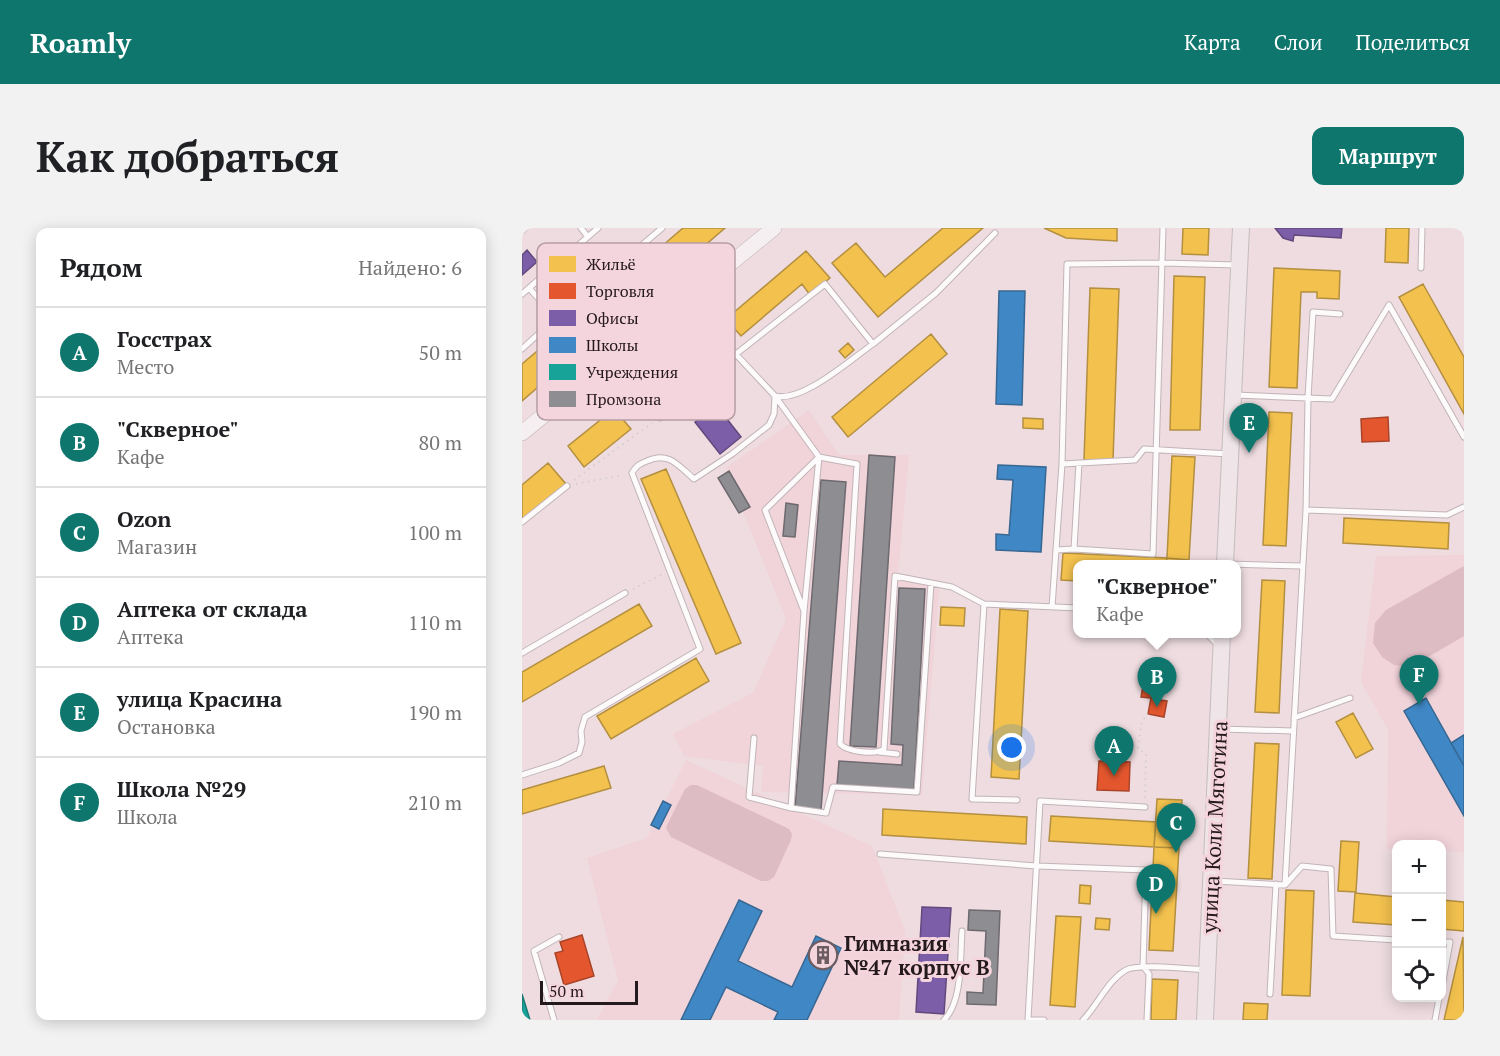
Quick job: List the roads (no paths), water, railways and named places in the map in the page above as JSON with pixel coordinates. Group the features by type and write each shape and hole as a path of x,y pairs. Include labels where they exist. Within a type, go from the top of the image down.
{"main road":[{"path":"735,260 774,228"},
{"path":"1226,560 1241,228"},
{"path":"522,433 539,420"},
{"name":"улица Коли Мяготина","path":"1205,1020 1222,642"}],"lane":[{"path":"581,228 588,237"},
{"path":"581,243 598,228"},
{"path":"644,243 662,228"},
{"path":"1056,550 1153,554 1163,228"},
{"path":"1421,268 1422,228"},
{"path":"775,396 788,397 804,393 873,344 936,293 995,232"},
{"path":"1052,607 1062,464 1067,264 1239,265"},
{"path":"522,294 537,281"},
{"path":"791,808 804,611 819,457 775,396 736,354 825,284 873,344"},
{"path":"529,288 537,297"},
{"path":"1233,395 1332,399 1389,305 1464,437"},
{"path":"1285,885 1306,510 1308,398 1313,312 1340,314"},
{"path":"522,349 537,335"},
{"path":"522,775 559,763 579,753 582,742 581,730 585,717 700,649 632,473 636,466 658,456 665,457 694,479 732,454 769,425 774,414 775,396"},
{"path":"1062,464 1135,460 1144,449 1230,454"},
{"path":"804,611 765,510 819,457"},
{"path":"819,457 857,464 840,744 845,749 897,754"},
{"path":"1074,549 1079,463"},
{"path":"522,522 567,486"},
{"path":"1306,510 1447,515 1464,507"},
{"path":"1241,564 1302,566"},
{"path":"879,752 884,749 895,576 952,587 984,604 1073,608"},
{"path":"754,738 749,796 791,808 826,813 832,788 917,792 931,583"},
{"path":"522,653 625,593"},
{"path":"984,604 972,799 1017,800"},
{"path":"1294,718 1350,698"},
{"path":"1218,729 1293,731"},
{"path":"1044,1020 1028,1020 1040,801 1144,807"},
{"path":"880,854 1037,866 1146,870 1143,966 1149,974 1147,1020"},
{"path":"1285,885 1302,866 1331,868 1333,936 1392,940"},
{"path":"1212,881 1285,885"},
{"path":"1270,994 1276,884"},
{"path":"944,1020 952,1012 958,990 962,931"},
{"path":"554,1020 534,951 558,937"},
{"path":"1446,942 1450,942 1446,964"},
{"path":"1083,1020 1126,969 1143,966 1208,970"},
{"path":"1435,1020 1438,1002"},
{"path":"548,1020 552,1011"}],"place":[{"name":"улица Красина","path":"1249,453"},
{"name":"Школа №29","path":"1419,705"},
{"name":"\"Скверное\"","path":"1157,707"},
{"name":"Госстрах","path":"1114,776"},
{"name":"Ozon","path":"1176,853"},
{"name":"Аптека от склада","path":"1156,914"},
{"name":"Гимназия №47 корпус В","path":"823,955"}]}
